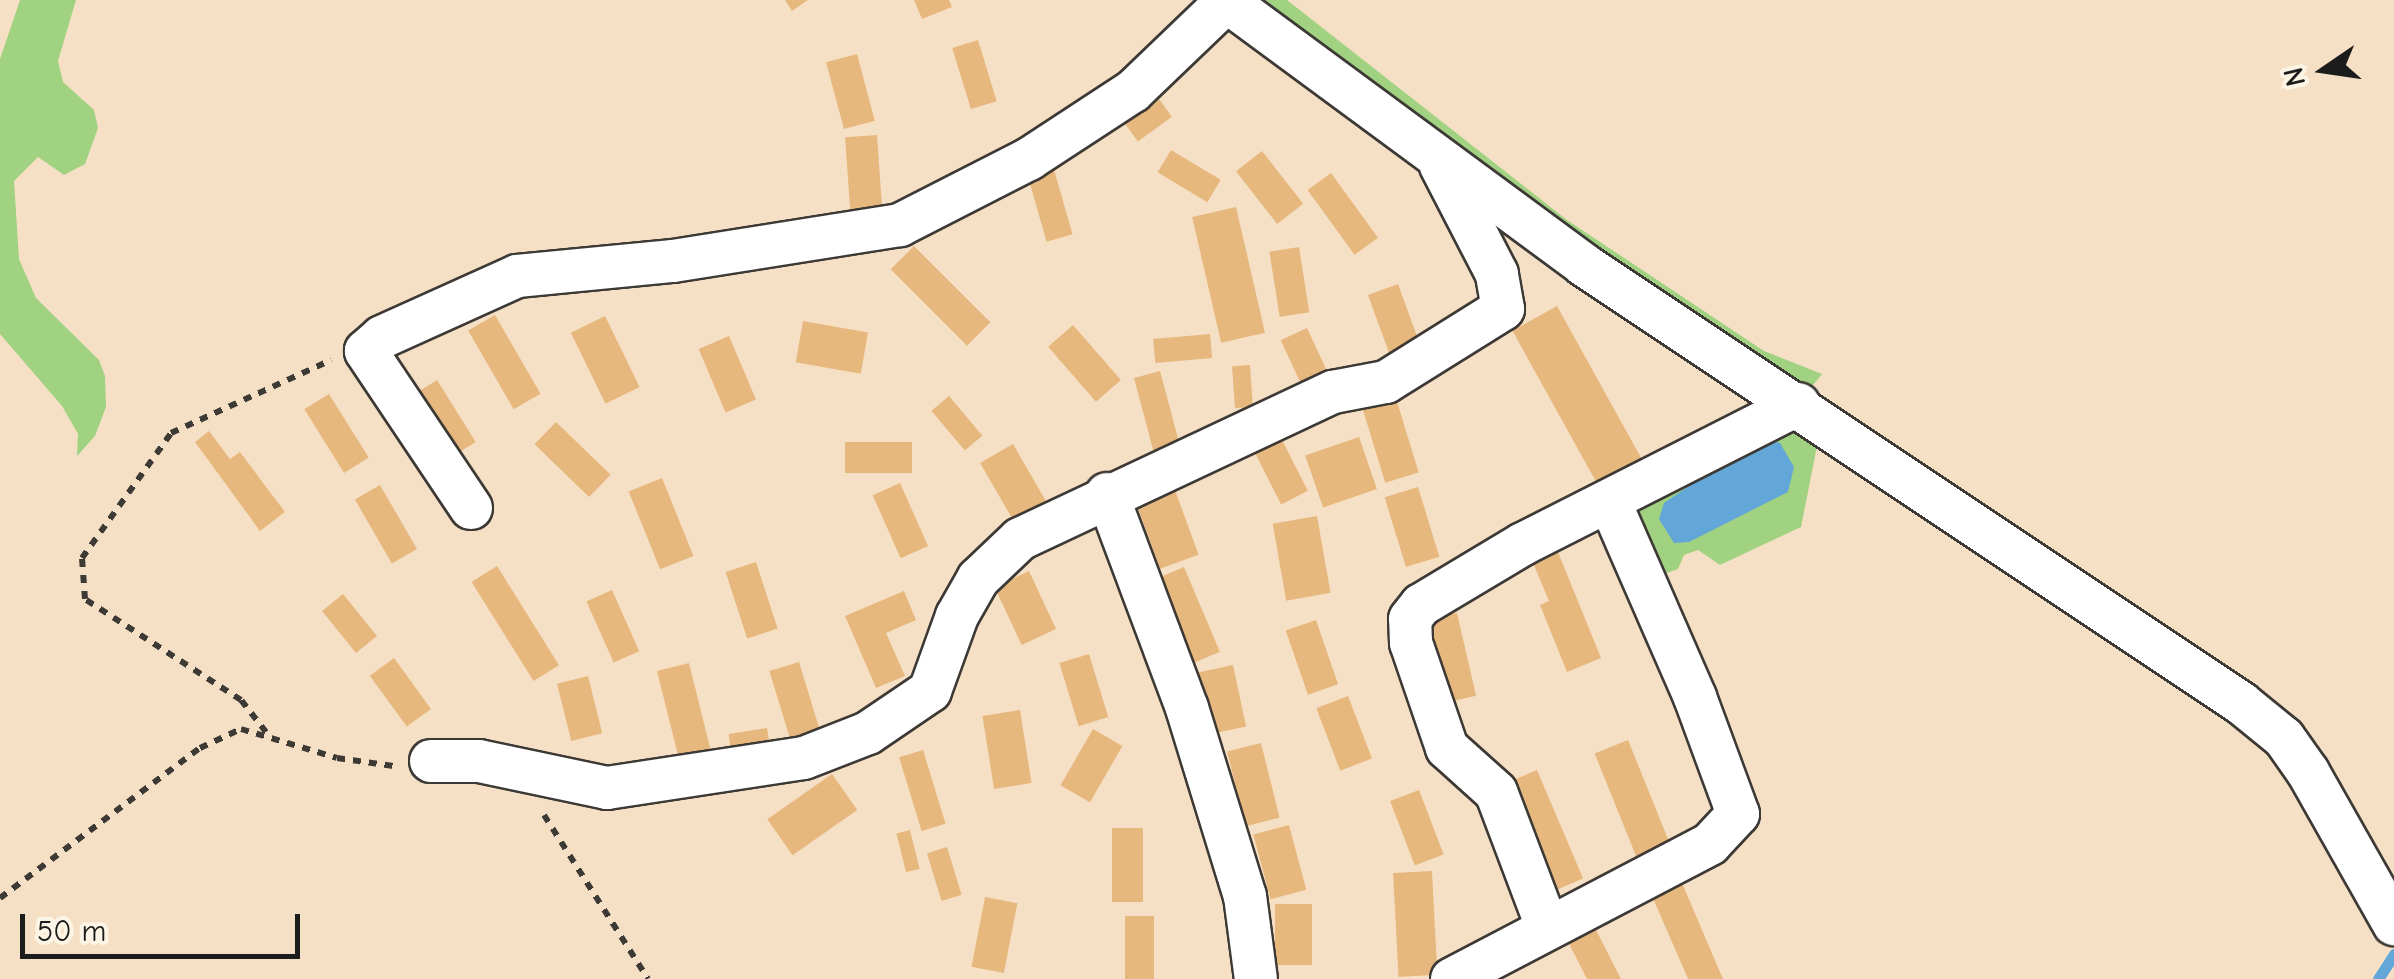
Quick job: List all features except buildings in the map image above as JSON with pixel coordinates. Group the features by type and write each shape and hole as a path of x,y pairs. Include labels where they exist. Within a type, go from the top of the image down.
{"street":[{"path":"471,508 366,351 517,276 673,261 900,226 1029,159 1133,91 1226,0 1584,266 1799,404 2284,738 2338,818 2394,924"},
{"path":"431,761 515,768 607,788 842,747 930,692 956,616 998,558 1020,539 1107,494 1333,392 1386,382 1503,309 1497,274 1435,154"},
{"path":"1546,924 1496,792 1448,748 1411,642 1410,619 1421,606 1522,544 1799,404"},
{"path":"1107,494 1187,708 1234,858 1256,979"},
{"path":"1452,979 1546,924 1710,844 1738,814 1702,713 1610,502"}],"path":[{"path":"266,732 241,700 85,599 82,558 125,489 171,433 329,360 366,351"},
{"path":"0,898 200,748 241,729 266,732 364,764 431,761"},
{"path":"515,768 648,979"}],"green space":[{"path":"20,0 76,0 58,61 63,82 94,110 98,128 85,164 64,175 38,157 14,181 19,259 36,298 99,360 105,376 106,407 95,436 77,456 78,434 62,406 0,334 0,59"},
{"path":"1253,0 1287,0 1567,220 1764,351 1822,374 1805,395"},
{"path":"1792,417 1819,436 1801,527 1720,565 1698,550 1684,555 1678,569 1656,577 1626,505"}],"water":[{"path":"1771,441 1780,443 1794,467 1788,492 1689,542 1674,543 1659,519 1664,503 1733,456"}],"waterway":[{"path":"2378,979 2394,954"}]}
